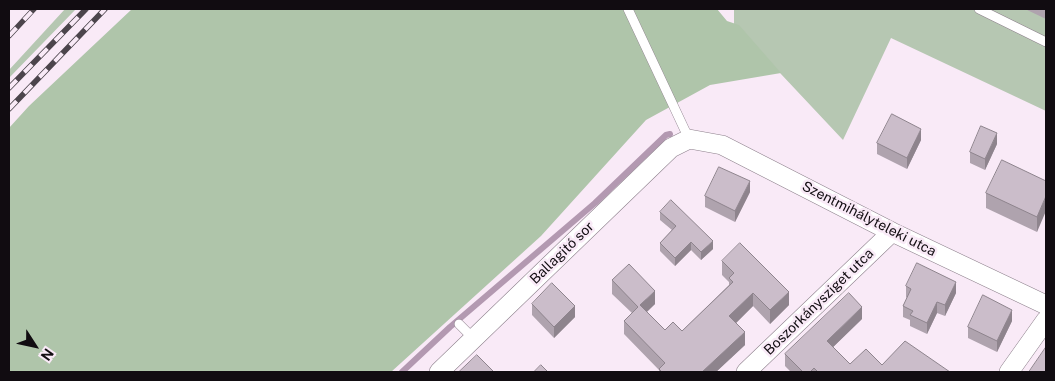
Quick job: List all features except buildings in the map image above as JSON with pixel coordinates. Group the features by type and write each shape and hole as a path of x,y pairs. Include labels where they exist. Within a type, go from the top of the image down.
{"street":[{"name":"Ballagitó sor","path":"439,372 474,339 602,208 670,148 689,139"},
{"name":"Szentmihályteleki utca","path":"689,139 722,145 892,232 1046,305"},
{"name":"Boszorkánysziget utca","path":"746,372 892,232"},
{"path":"1009,372 1046,320"}],"lane":[{"path":"628,9 689,139"},
{"path":"979,9 1046,42"},
{"path":"459,324 474,339"}],"green space":[{"path":"65,9 76,9 9,78 9,70"},
{"path":"132,9 717,9 727,21 739,25 781,73 710,85 646,120 541,236 391,372 9,372 9,128 29,106"},
{"path":"734,9 1046,9 1046,111 891,38 843,140 734,24"}],"waterway":[{"path":"402,372 450,327 595,203 666,135 670,134"}],"railway":[{"path":"9,36 34,9"},
{"path":"9,88 86,9"},
{"path":"9,109 105,9"}]}
